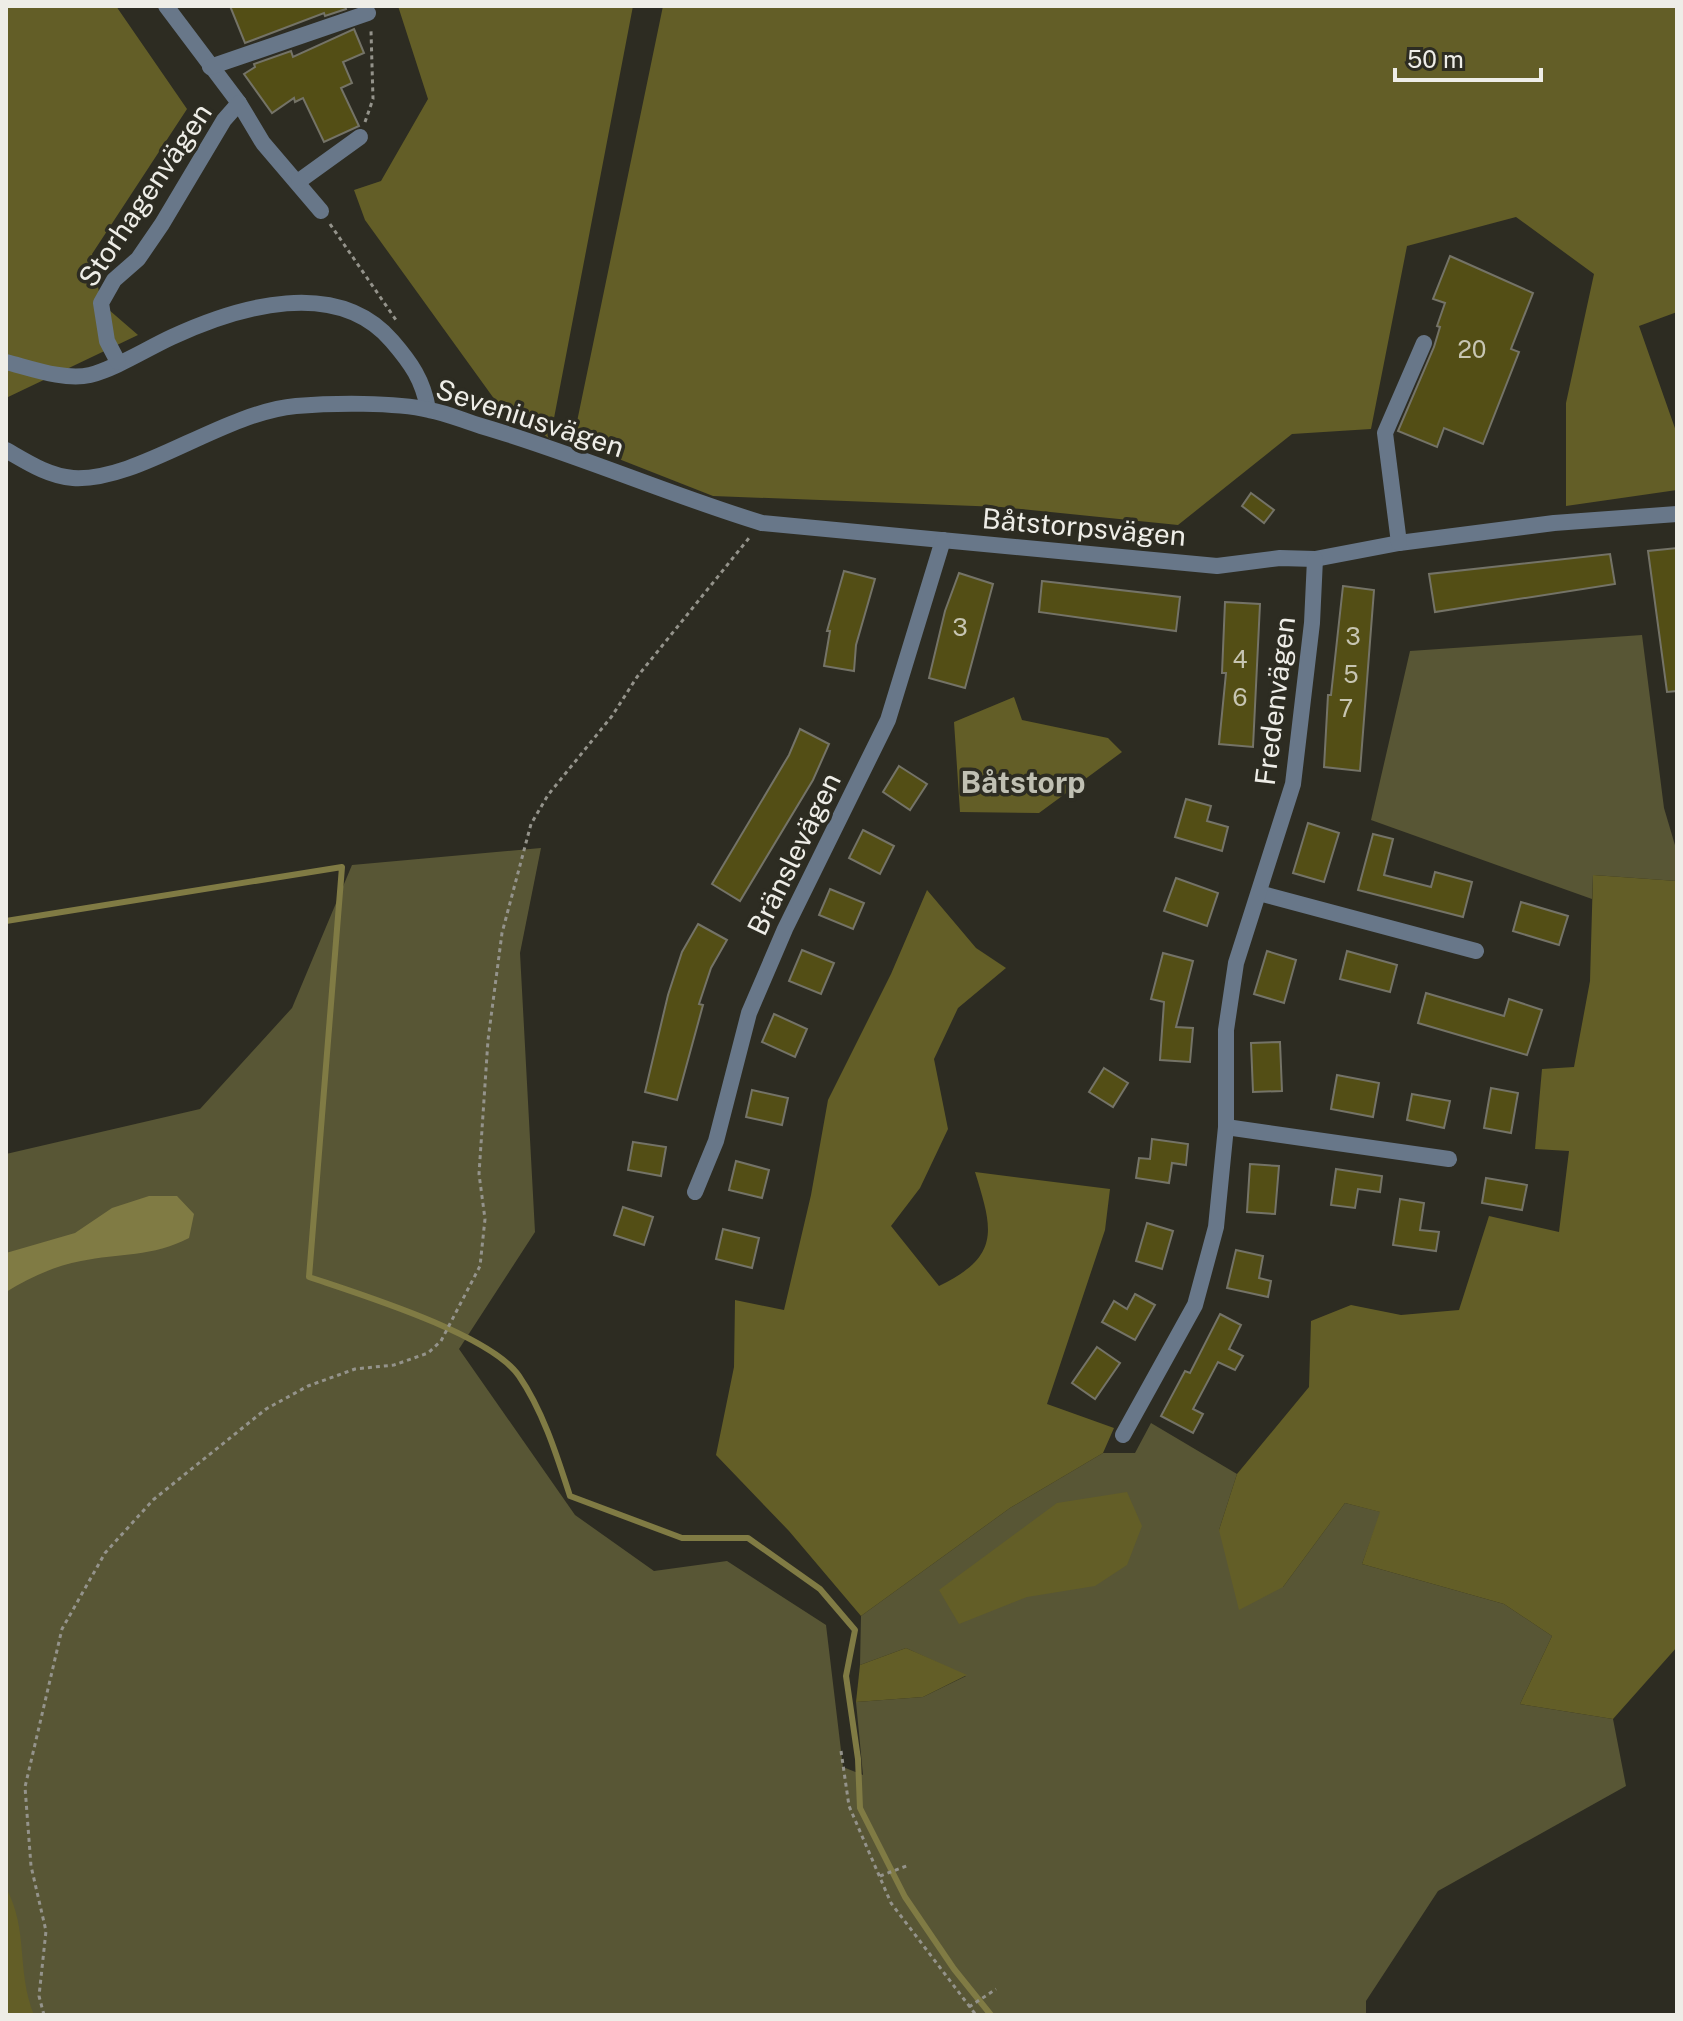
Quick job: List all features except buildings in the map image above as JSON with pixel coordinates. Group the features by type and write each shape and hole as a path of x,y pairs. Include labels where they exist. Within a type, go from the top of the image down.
{"street":[{"name":"Storhagenvägen","path":"166,6 239,103 263,143 299,181 321,211"},
{"path":"210,67 368,13"},
{"name":"Storhagenvägen","path":"118,362 107,341 101,303 114,280 138,259 224,120 239,103"},
{"path":"299,181 360,137"},
{"path":"6,362 46,372 88,376 203,323 305,301 361,314 377,324 423,382 428,409"},
{"path":"1399,543 1385,433 1424,343"},
{"name":"Seveniusvägen","path":"6,450 42,470 72,478 110,475 250,414 294,406 428,409 533,441 709,507 762,523"},
{"name":"Båtstorpsvägen","path":"762,523 1217,566 1280,558 1315,559 1399,543 1554,523 1677,514"},
{"name":"Bränslevägen","path":"695,1192 716,1141 749,1013 785,929 888,720 943,540"},
{"name":"Fredenvägen","path":"1123,1435 1195,1305 1216,1227 1226,1127 1226,1030 1236,963 1293,784 1312,623 1315,559"},
{"path":"1259,893 1476,951"},
{"path":"1226,1127 1449,1159"}],"path":[{"path":"360,137 373,99 374,48 368,13"},
{"path":"321,211 397,320"},
{"path":"44,2015 39,1996 46,1931 31,1866 25,1787 62,1629 105,1553 153,1500 266,1409 308,1386 355,1369 394,1365 428,1353 441,1341 480,1266 485,1219 479,1174 488,1040 502,933 531,824 548,795 612,716 646,666 762,523"},
{"path":"841,1751 849,1806 891,1903 976,2015"},
{"path":"880,1876 909,1865"},
{"path":"968,2007 996,1989"}],"shaded area":[{"path":"6,6 116,6 187,109 92,254 101,303 138,335 6,398"},
{"path":"398,6 633,6 550,439 495,400 365,220 354,190 381,181 428,99"},
{"path":"663,6 1677,6 1677,312 1639,326 1677,434 1677,490 1566,506 1566,403 1594,274 1516,217 1407,246 1371,429 1292,434 1178,525 1001,507 713,496 573,441"},
{"path":"1642,635 1664,808 1677,852 1677,881 1593,875 1592,899 1371,820 1410,651"},
{"path":"1014,697 1022,720 1108,738 1122,752 1039,813 960,812 954,722"},
{"path":"541,848 520,953 535,1232 459,1349 575,1515 654,1571 727,1561 826,1625 843,1767 863,1775 856,1702 923,1697 966,1676 906,1648 860,1665 861,1616 1010,1508 1103,1453 1135,1453 1151,1423 1237,1474 1219,1530 1283,1587 1345,1503 1381,1512 1362,1564 1504,1604 1552,1636 1520,1704 1613,1719 1626,1786 1438,1891 1366,2001 1366,2015 6,2015 6,1154 200,1109 292,1008 352,865"},
{"path":"1593,875 1677,881 1677,1647 1613,1719 1520,1704 1552,1636 1504,1604 1362,1564 1380,1512 1345,1503 1283,1587 1239,1610 1219,1530 1237,1474 1309,1387 1311,1321 1351,1305 1401,1315 1459,1310 1489,1216 1559,1232 1569,1151 1535,1149 1542,1069 1574,1067 1590,981"},
{"path":"927,890 976,948 1006,968 958,1008 934,1059 948,1129 920,1188 891,1226 939,1286 973,1264 987,1240 986,1210 975,1172 1110,1189 1105,1230 1047,1404 1114,1428 1103,1453 1010,1508 861,1616 789,1531 716,1455 734,1367 735,1300 784,1310 811,1195 828,1100 891,974"},
{"path":"149,1196 177,1196 194,1214 189,1238 149,1252 71,1263 33,1277 6,1292 6,1253 75,1233 112,1208"},
{"path":"1127,1492 1142,1526 1127,1565 1095,1586 1027,1597 959,1624 939,1590 1057,1503"},
{"path":"906,1648 967,1675 923,1697 856,1702 860,1665"},
{"path":"6,1888 18,1919 25,1982 34,2015 6,2015"}],"waterway":[{"path":"6,921 342,867 309,1277 422,1317 481,1345 504,1360 519,1376 535,1404 549,1434 570,1496 682,1538 748,1538 820,1589 855,1630 846,1676 858,1759 860,1808 905,1897 954,1969 991,2015"}],"district":[{"name":"Båtstorp","path":"1023,783"}]}
